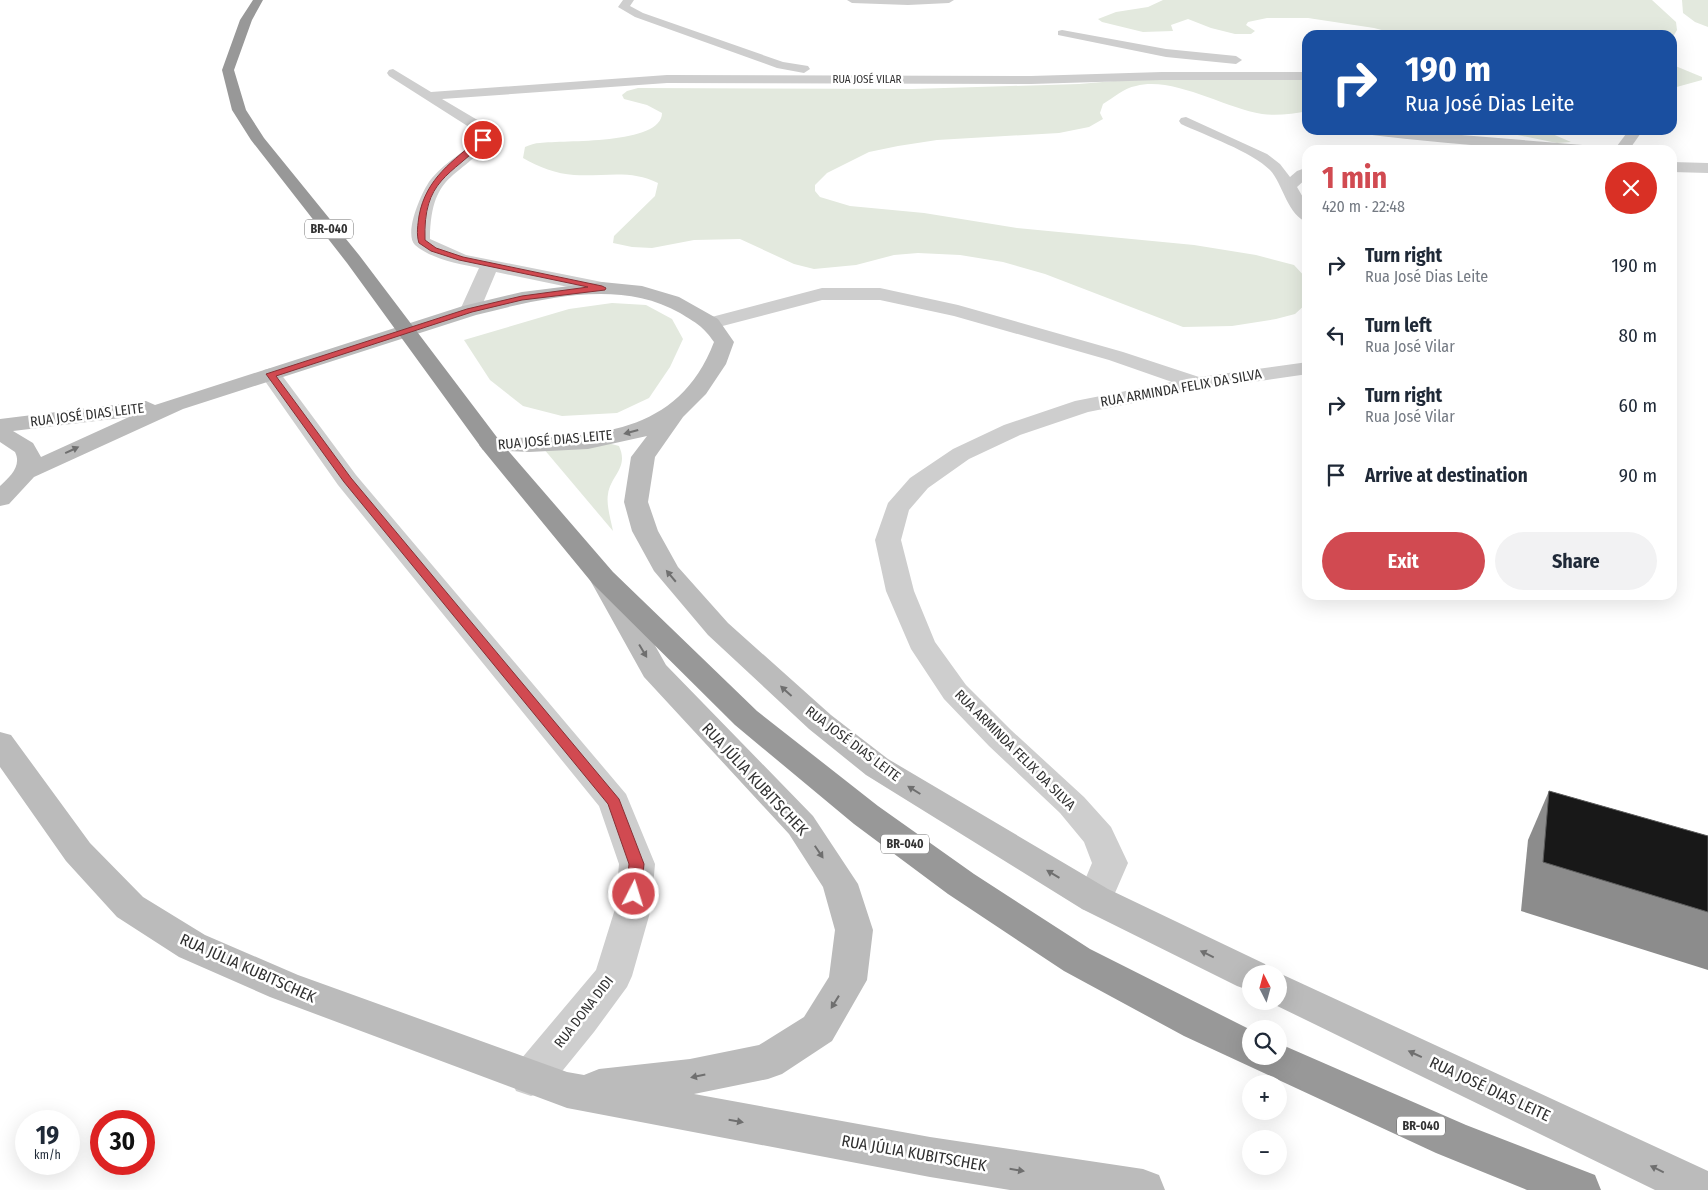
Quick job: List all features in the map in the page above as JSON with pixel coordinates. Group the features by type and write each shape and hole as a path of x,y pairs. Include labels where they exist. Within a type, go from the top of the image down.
{"highway":[{"name":"BR-040","path":"258,0 246,20 228,70 239,110 258,140 353,259 491,445 603,578 746,718 874,821 962,884 1077,960 1198,1024 1242,1045"},
{"name":"BR-040","path":"1286,1065 1443,1135 1579,1190"}],"main road":[{"name":"RUA JOSÉ DIAS LEITE","path":"28,471 175,404 470,310 522,298 602,288 642,292 672,301 710,323 724,342 716,364 698,389 675,412 642,457 636,502 645,531 666,571 726,636 820,722 877,767 1095,899 1242,971"},
{"name":"RUA JOSÉ DIAS LEITE","path":"0,426 175,404"},
{"name":"RUA JOSÉ DIAS LEITE","path":"491,445 564,442 620,435 644,429 675,412"},
{"path":"0,434 14,439 25,447 31,458 28,471 0,500"},
{"name":"RUA JÚLIA KUBITSCHEK","path":"549,1084 690,1077 768,1061 818,1029 848,980 854,930 840,884 801,825 654,670 603,578"},
{"name":"RUA JÚLIA KUBITSCHEK","path":"0,743 78,852 130,907 184,942 284,986 549,1084 930,1157 1143,1190"},
{"name":"RUA JOSÉ DIAS LEITE","path":"1288,992 1701,1190"}],"street":[{"path":"629,0 623,8 639,16 781,65 855,78"},
{"path":"852,0 908,2 949,0"},
{"path":"1062,33 1166,53 1246,60"},
{"path":"773,79 781,65"},
{"path":"393,73 462,118 486,131 486,134 472,151 446,170 426,197 421,226 422,241 434,249 461,259 602,288"},
{"name":"RUA JOSÉ VILAR","path":"428,96 643,80 855,78 1031,80 1178,76 1302,76"},
{"path":"1186,121 1262,157 1275,167 1289,186 1302,210"},
{"path":"1406,135 1525,145"},
{"path":"1677,167 1708,168"},
{"path":"1289,186 1302,174"},
{"path":"470,310 490,264"},
{"path":"710,323 822,294 880,294 958,312 1116,356 1198,384"},
{"name":"RUA ARMINDA FELIX DA SILVA","path":"1095,899 1110,863 1099,836 1072,805 1000,738 955,692 921,643 900,591 888,540 897,508 919,483 961,454 1012,430 1083,406 1198,384 1302,369"},
{"name":"RUA DONA DIDI","path":"271,374 348,480 614,802 637,864 632,909 613,976 580,1020 549,1084"}],"shaded area":[{"path":"1163,0 1652,0 1676,22 1677,30 1382,30 1308,18 1267,18 1248,22 1246,25 1255,31 1251,34 1235,34 1211,28 1188,19 1171,25 1173,31 1143,32 1102,22 1098,19 1116,12 1148,7"},
{"path":"1682,0 1708,0 1708,27 1695,22 1683,13"},
{"path":"1677,67 1702,77 1702,80 1677,87"},
{"path":"1150,78 1302,80 1302,112 1273,115 1262,114 1166,85 1150,84 1136,86 1123,91 1103,104 1100,113 1103,119 1089,127 1059,133 937,140 869,152 827,173 815,185 815,191 820,197 850,206 924,213 1017,228 1194,245 1256,255 1294,265 1302,274 1302,308 1295,314 1276,319 1232,326 1183,327 1045,274 1003,262 960,255 918,253 894,255 856,265 814,269 794,264 740,239 694,240 652,248 632,247 613,243 614,236 655,196 658,183 638,176 617,174 574,175 554,172 523,158 525,147 534,144 610,139 646,131 658,123 662,113 647,105 624,99 622,95 627,91 638,88 912,89 1079,84"},
{"path":"1518,135 1555,135 1571,142 1557,143"},
{"path":"612,303 646,305 672,319 683,339 670,367 649,398 617,413 562,416 523,406 490,380 464,340 569,309"},
{"path":"604,442 619,446 622,454 621,466 608,494 608,508 613,531 543,448"}],"building":[{"path":"1549,791 1708,836 1708,912 1543,862"}],"route":[{"path":"483,140 472,151 446,170 426,197 421,226 422,241 434,249 461,259 602,288 522,298 470,310 271,374 348,480 614,802 637,864 634,894"}]}
